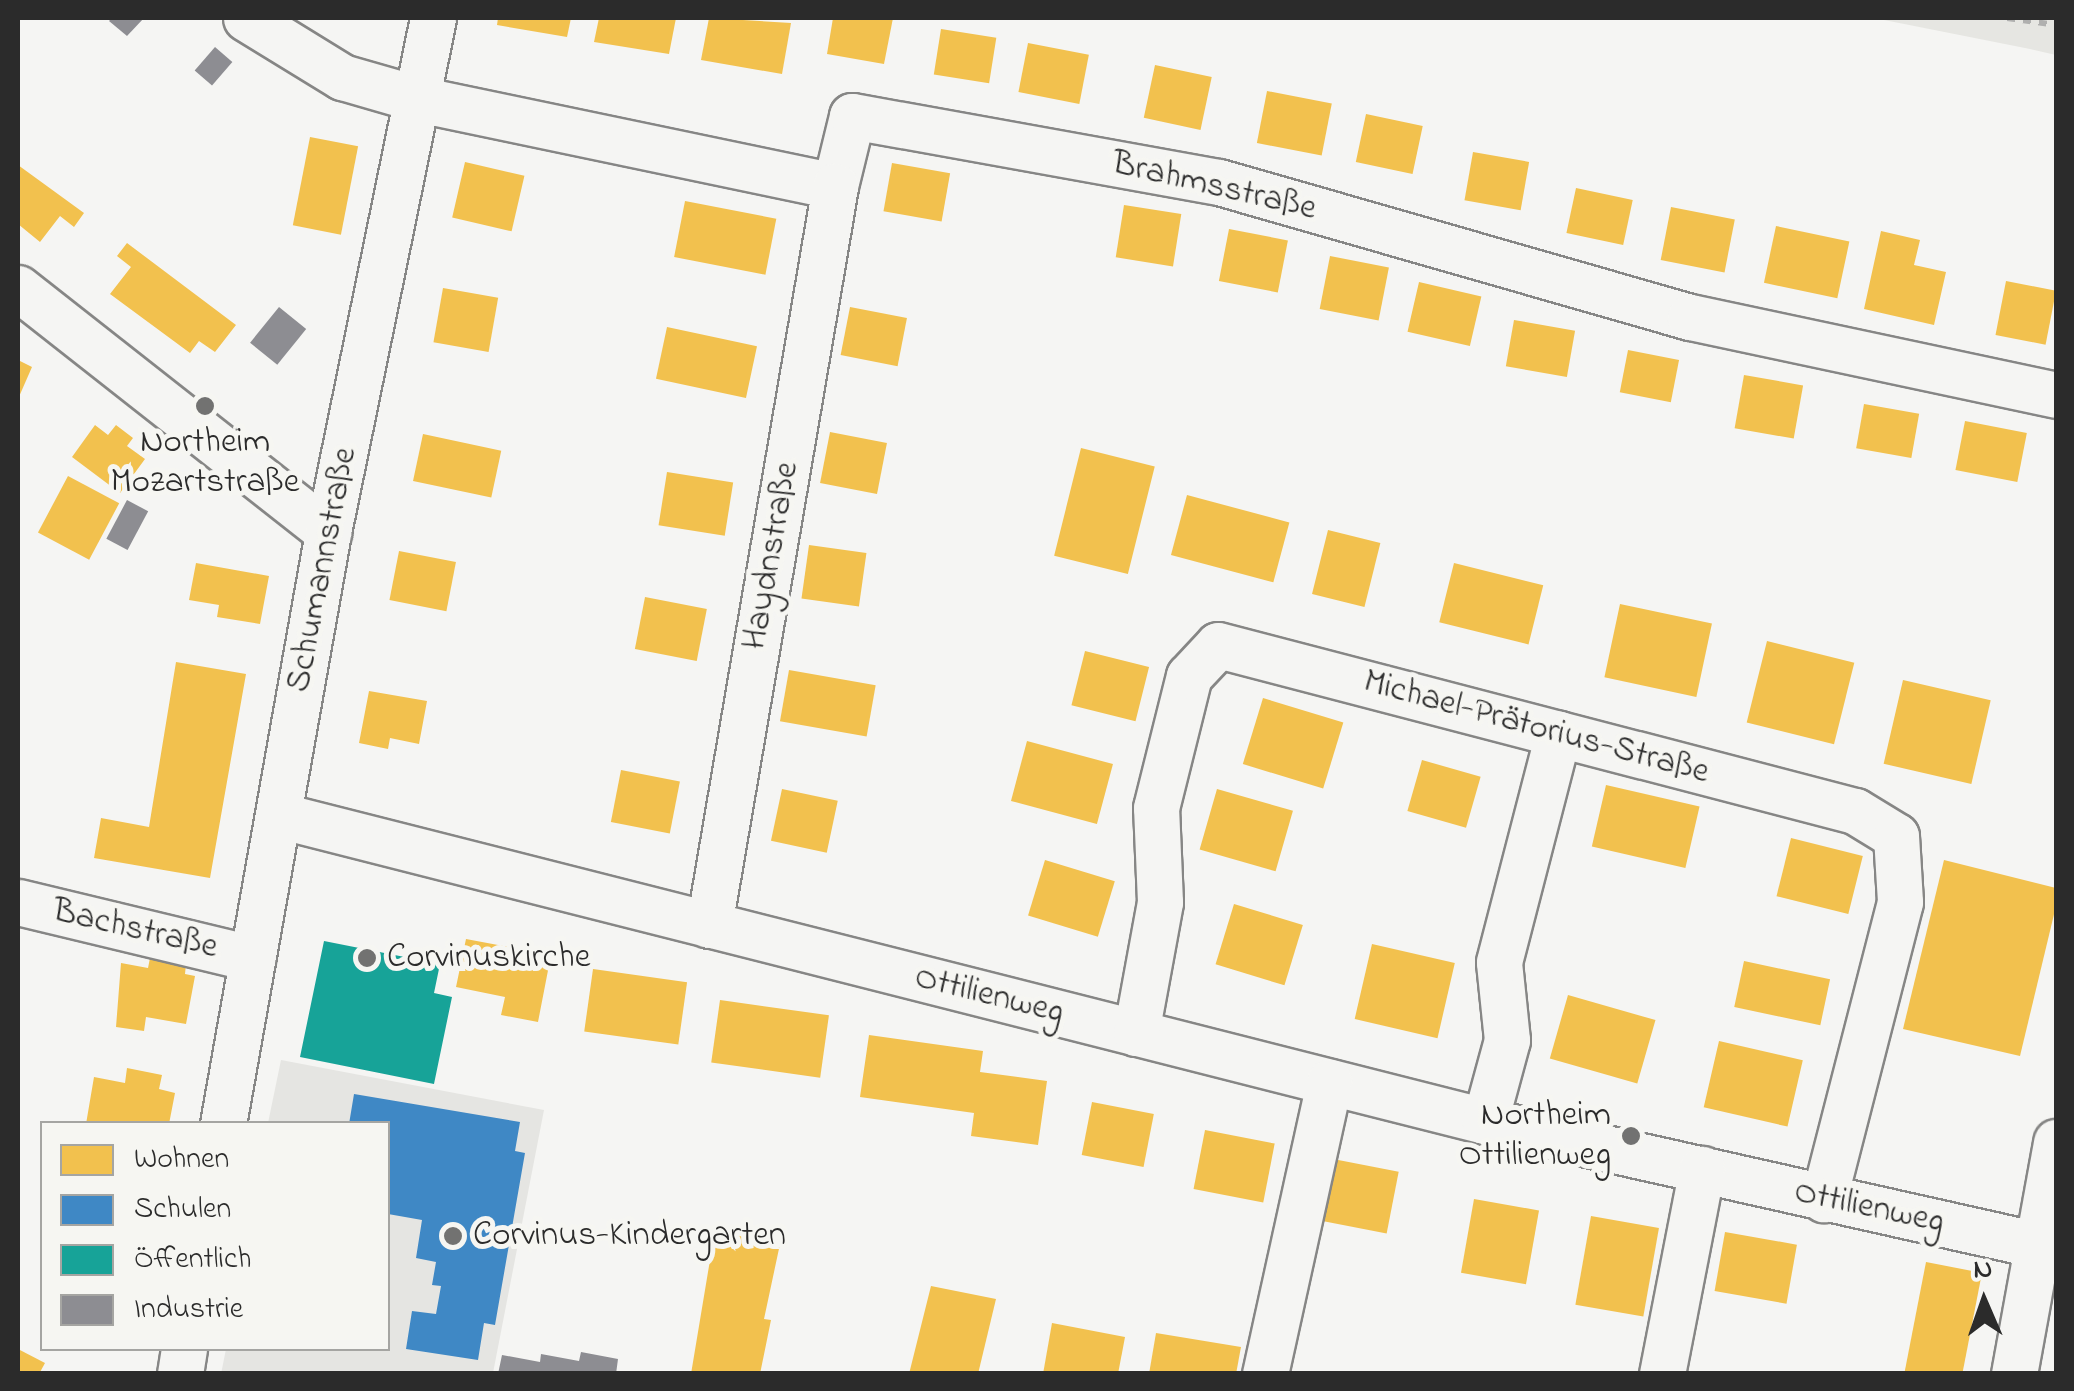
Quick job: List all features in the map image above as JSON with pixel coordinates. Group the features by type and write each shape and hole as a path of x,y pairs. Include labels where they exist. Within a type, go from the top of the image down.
{"street":[{"path":"246,18 342,77 418,99 835,186"},
{"name":"Schumannstraße","path":"224,1121 328,532 433,18"},
{"name":"Brahmsstraße","path":"835,186 852,116 1219,182 1690,317 2056,395"},
{"name":"Haydnstraße","path":"709,925 835,186"},
{"path":"18,288 328,532"},
{"name":"Michael-Prätorius-Straße","path":"1136,1033 1160,902 1156,808 1189,676 1218,645 1855,810 1896,836 1900,902 1824,1199"},
{"path":"1485,1121 1507,1040 1499,962 1558,734"},
{"name":"Ottilienweg","path":"278,815 1485,1121 2046,1246"},
{"name":"Bachstraße","path":"18,902 252,958"},
{"path":"1264,1374 1329,1082"},
{"path":"2014,1374 2046,1246 2056,1142"},
{"path":"1662,1374 1702,1170"}],"path":[{"path":"2007,18 2056,24"}],"shaded area":[{"path":"1874,18 2056,18 2056,55 2030,49"},
{"name":"Corvinus-Kindergarten","path":"281,1060 544,1110 493,1373 221,1374 226,1351 390,1351 390,1121 268,1121"}],"building: Wohnen":[{"path":"498,18 571,18 567,37 497,25"},
{"path":"599,18 676,18 669,54 594,42"},
{"path":"709,18 791,23 782,74 701,60"},
{"path":"833,18 893,18 884,64 827,54"},
{"path":"941,29 996,38 989,83 934,74"},
{"path":"1028,43 1089,55 1079,104 1018,92"},
{"path":"1155,65 1212,77 1201,130 1144,118"},
{"path":"1267,91 1332,104 1322,156 1257,143"},
{"path":"1366,114 1423,126 1413,174 1356,162"},
{"path":"310,137 358,146 341,235 293,225"},
{"path":"1473,152 1529,162 1521,210 1464,200"},
{"path":"465,162 524,176 512,231 452,218"},
{"path":"892,163 950,173 942,222 883,211"},
{"path":"18,165 84,213 74,227 60,216 40,242 18,224"},
{"path":"1576,188 1633,200 1623,245 1566,233"},
{"path":"685,201 776,219 765,275 674,257"},
{"path":"1124,205 1181,214 1173,266 1116,257"},
{"path":"1671,207 1735,219 1725,272 1661,260"},
{"path":"1776,226 1849,242 1837,298 1764,283"},
{"path":"1229,229 1288,240 1278,292 1219,281"},
{"path":"1881,231 1920,240 1914,265 1946,272 1934,325 1864,309"},
{"path":"127,243 236,325 215,352 199,341 190,353 110,294 131,267 117,256"},
{"path":"1330,256 1389,267 1379,320 1320,309"},
{"path":"2006,281 2056,291 2046,345 1996,335"},
{"path":"1419,282 1481,296 1470,346 1408,332"},
{"path":"443,288 498,298 489,352 433,342"},
{"path":"850,307 907,318 898,366 841,355"},
{"path":"1514,320 1575,331 1567,377 1506,366"},
{"path":"667,327 757,346 746,398 656,379"},
{"path":"1628,350 1679,360 1671,402 1620,392"},
{"path":"18,360 32,367 18,399"},
{"path":"1744,375 1803,385 1794,439 1735,428"},
{"path":"1864,404 1919,414 1911,458 1856,448"},
{"path":"1965,421 2027,433 2017,482 1955,470"},
{"path":"95,425 108,435 116,425 133,438 127,446 145,459 120,493 72,457"},
{"path":"830,432 887,443 877,494 820,483"},
{"path":"423,434 501,451 491,498 413,481"},
{"path":"1081,448 1155,466 1128,574 1054,556"},
{"path":"667,472 733,482 725,536 659,525"},
{"path":"68,476 119,503 89,560 38,533"},
{"path":"1187,495 1289,522 1273,582 1171,555"},
{"path":"1328,530 1380,543 1364,607 1312,594"},
{"path":"809,545 866,553 859,607 801,598"},
{"path":"399,551 456,562 446,611 389,600"},
{"path":"196,563 269,576 260,624 217,617 219,605 189,600"},
{"path":"1454,563 1543,585 1529,644 1439,622"},
{"path":"645,597 707,609 697,661 635,649"},
{"path":"1620,604 1712,624 1696,697 1604,677"},
{"path":"1767,641 1854,663 1834,744 1747,723"},
{"path":"1085,651 1149,667 1135,721 1071,705"},
{"path":"176,662 246,674 210,878 94,858 101,818 149,827"},
{"path":"789,670 876,685 867,736 780,721"},
{"path":"1903,680 1991,700 1971,784 1884,764"},
{"path":"369,691 427,701 419,744 390,738 388,749 359,743"},
{"path":"1263,698 1343,723 1323,789 1243,764"},
{"path":"1027,741 1113,764 1097,824 1011,801"},
{"path":"1422,760 1481,777 1466,828 1407,811"},
{"path":"621,770 680,781 670,833 611,822"},
{"path":"1606,785 1700,807 1685,868 1592,846"},
{"path":"782,789 838,801 827,853 771,841"},
{"path":"1217,789 1293,811 1276,871 1200,850"},
{"path":"1791,838 1863,856 1848,914 1776,896"},
{"path":"1045,860 1115,881 1098,937 1028,915"},
{"path":"1944,860 2056,888 2056,906 2020,1056 1903,1029"},
{"path":"1234,904 1303,925 1284,985 1216,964"},
{"path":"466,939 551,955 538,1022 501,1015 505,997 456,987"},
{"path":"1372,944 1455,963 1438,1038 1355,1019"},
{"path":"150,958 186,964 185,974 195,976 186,1024 146,1017 144,1031 116,1027 121,963 148,968"},
{"path":"1744,961 1830,979 1820,1025 1734,1007"},
{"path":"593,969 687,982 678,1045 584,1031"},
{"path":"1568,995 1655,1020 1637,1084 1550,1058"},
{"path":"720,1000 829,1015 820,1078 711,1062"},
{"path":"869,1035 983,1051 980,1072 1047,1081 1038,1145 971,1136 974,1113 860,1097"},
{"path":"1719,1041 1803,1060 1787,1127 1704,1107"},
{"path":"127,1068 162,1075 159,1089 175,1093 170,1121 87,1121 94,1077 125,1083"},
{"path":"1092,1102 1154,1114 1144,1167 1082,1155"},
{"path":"1205,1130 1275,1144 1263,1202 1194,1189"},
{"path":"1328,1158 1399,1172 1387,1234 1316,1220"},
{"path":"1474,1199 1539,1210 1526,1284 1461,1273"},
{"path":"1591,1216 1659,1228 1643,1317 1575,1305"},
{"path":"715,1230 780,1244 764,1319 771,1320 760,1374 691,1374"},
{"path":"1725,1232 1797,1245 1786,1304 1715,1291"},
{"path":"1926,1262 1982,1273 1962,1374 1904,1374"},
{"path":"931,1286 996,1299 978,1374 909,1374"},
{"path":"1052,1323 1125,1337 1118,1374 1043,1374"},
{"path":"1156,1333 1241,1347 1236,1374 1149,1374"},
{"path":"18,1349 45,1363 39,1374 18,1374"}],"building: Schulen":[{"path":"354,1094 520,1122 515,1151 525,1153 495,1325 484,1323 478,1360 406,1349 412,1311 436,1314 441,1286 432,1285 436,1262 416,1258 422,1220 390,1214 390,1121 350,1121"}],"building: Öffentlich":[{"name":"Corvinuskirche","path":"324,941 440,964 434,993 452,997 434,1084 300,1057"}],"building: Industrie":[{"path":"144,18 127,36 109,21"},
{"path":"215,47 232,62 212,85 195,70"},
{"path":"279,307 306,329 277,365 250,343"},
{"path":"127,500 148,511 128,550 106,539"},
{"path":"581,1352 618,1359 616,1374 498,1374 502,1355 540,1362 541,1354 579,1361"}],"place":[{"name":"Northeim Mozartstraße","path":"205,406"},
{"name":"Corvinuskirche","path":"367,958"},
{"name":"Northeim Ottilienweg","path":"1631,1136"},
{"name":"Corvinus-Kindergarten","path":"453,1236"}]}
